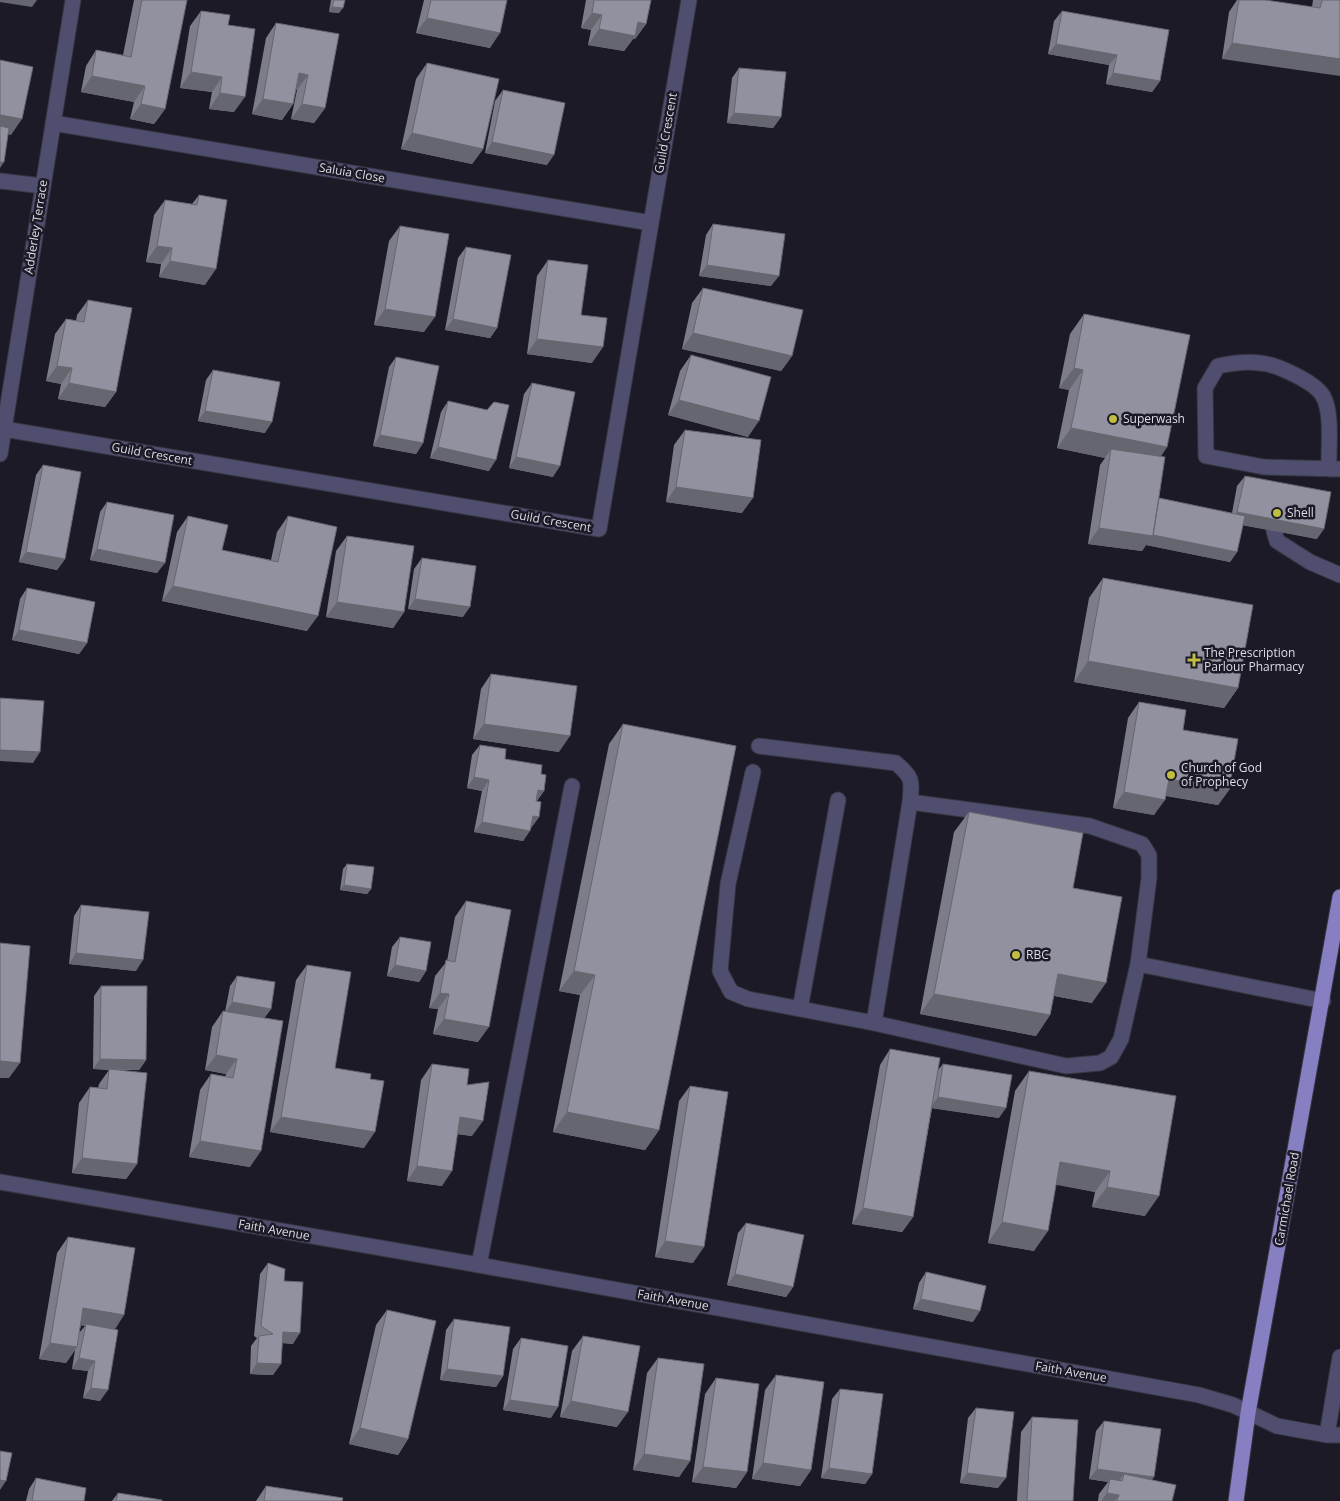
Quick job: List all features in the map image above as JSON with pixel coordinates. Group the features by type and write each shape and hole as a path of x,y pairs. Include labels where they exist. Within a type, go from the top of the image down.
{"main road":[{"name":"Carmichael Road","path":"1236,1501 1248,1413 1340,898"}],"street":[{"name":"Adderley Terrace","path":"0,449 73,0"},
{"name":"Guild Crescent","path":"4,430 598,529 688,0"},
{"name":"Saluia Close","path":"53,123 651,223"},
{"path":"0,181 43,186"},
{"path":"1233,362 1262,363 1303,378 1322,396 1328,414 1334,469 1264,467 1206,456 1204,388 1218,366 1233,362"},
{"path":"1264,467 1270,484"},
{"path":"1274,531 1277,541 1310,562 1340,575"},
{"path":"759,746 896,763 909,774 911,784 910,802 874,1023"},
{"path":"753,772 728,884 720,971 731,992 748,999 874,1023 1066,1066 1100,1063 1110,1056 1121,1039 1138,964 1149,878 1149,854 1142,844 1090,826 910,802"},
{"path":"479,1266 572,786"},
{"path":"800,1009 838,800"},
{"path":"1138,964 1323,1001"},
{"name":"Faith Avenue","path":"0,1182 1199,1394 1233,1406 1277,1426 1334,1435"},
{"path":"1334,1435 1340,1357"}],"building":[{"path":"142,0 187,0 165,109 141,104 145,86 92,76 96,50 131,57"},
{"path":"334,0 345,0 343,8 332,7"},
{"path":"431,0 507,0 500,33 427,18"},
{"path":"594,0 651,0 646,24 638,22 635,36 599,29 602,15 592,13"},
{"path":"1239,0 1265,0 1320,8 1322,0 1340,0 1340,59 1232,43"},
{"path":"201,11 230,15 228,25 255,29 245,97 220,93 222,77 191,72"},
{"path":"1062,11 1169,30 1160,81 1113,73 1117,55 1056,44"},
{"path":"276,23 339,34 325,108 302,104 308,75 299,73 293,104 263,99"},
{"path":"0,60 33,67 22,119 0,115"},
{"path":"427,63 499,79 483,149 412,133"},
{"path":"739,68 786,72 781,117 734,113"},
{"path":"503,90 565,103 554,155 492,142"},
{"path":"0,126 9,128 4,162 0,162"},
{"path":"199,195 227,200 216,269 170,261 172,248 157,246 165,200 197,205"},
{"path":"713,224 785,234 779,276 707,265"},
{"path":"400,226 449,234 435,317 385,309"},
{"path":"466,247 511,255 497,328 453,319"},
{"path":"548,260 588,265 581,315 607,318 603,347 537,339"},
{"path":"703,288 803,310 792,356 693,333"},
{"path":"88,300 132,308 116,392 69,383 72,368 57,366 66,319 84,322"},
{"name":"Superwash","path":"1084,314 1190,335 1167,447 1071,428 1083,370 1074,368"},
{"path":"691,355 771,377 759,421 679,400"},
{"path":"396,357 439,366 423,443 380,435"},
{"path":"213,370 280,382 272,422 205,411"},
{"path":"532,383 575,392 560,466 516,457"},
{"path":"448,401 487,410 494,402 509,405 496,460 438,447"},
{"path":"685,430 761,440 753,498 676,487"},
{"path":"1111,449 1165,457 1153,536 1099,528"},
{"path":"43,465 81,472 65,559 26,552"},
{"name":"Shell","path":"1245,476 1331,492 1324,529 1237,512"},
{"path":"1159,498 1245,516 1237,552 1153,535"},
{"path":"107,502 174,515 165,563 97,549"},
{"path":"188,516 228,525 222,550 278,562 288,516 337,527 318,616 173,586"},
{"path":"347,536 414,546 404,612 337,602"},
{"path":"422,558 476,566 470,607 415,599"},
{"path":"1103,578 1253,605 1238,688 1088,661"},
{"path":"27,588 95,602 87,643 19,630"},
{"path":"491,674 577,686 570,736 484,724"},
{"path":"0,698 44,701 40,752 0,750"},
{"name":"Church of God of Prophecy","path":"1139,702 1186,710 1183,730 1238,739 1229,790 1169,779 1165,800 1124,792"},
{"path":"623,724 736,746 659,1130 567,1112 595,975 574,971"},
{"path":"480,745 506,749 505,759 542,765 541,774 546,775 544,791 538,790 536,801 541,802 539,817 533,816 530,831 482,822 489,780 474,777"},
{"name":"RBC","path":"969,812 1083,833 1073,888 1122,897 1106,983 1058,974 1050,1015 934,994"},
{"path":"347,864 374,867 371,889 344,885"},
{"path":"466,901 511,910 489,1027 444,1019 449,994 440,993 446,960 455,962"},
{"path":"81,905 149,912 143,960 76,953"},
{"path":"400,937 431,942 426,971 395,965"},
{"path":"0,943 30,946 20,1063 0,1061"},
{"path":"307,965 351,972 335,1068 371,1074 370,1079 384,1081 375,1132 281,1117"},
{"path":"237,976 275,982 271,1009 232,1002"},
{"path":"101,986 147,986 146,1060 100,1059"},
{"path":"223,1011 283,1021 261,1151 200,1141 211,1074 233,1078 237,1059 216,1055"},
{"path":"890,1049 940,1058 913,1217 863,1208"},
{"path":"432,1064 469,1069 467,1085 489,1082 483,1121 460,1117 452,1171 417,1166"},
{"path":"943,1064 1012,1075 1006,1108 938,1097"},
{"path":"109,1069 147,1073 137,1164 82,1158 90,1087 107,1089"},
{"path":"1029,1071 1176,1096 1159,1196 1107,1187 1110,1171 1060,1162 1048,1231 1002,1222"},
{"path":"690,1086 728,1092 704,1247 665,1241"},
{"path":"746,1223 804,1235 793,1287 735,1274"},
{"path":"68,1237 135,1248 124,1315 83,1308 77,1347 50,1343"},
{"path":"268,1263 285,1269 284,1281 303,1282 300,1333 283,1332 281,1364 257,1363 259,1336 273,1334 261,1326"},
{"path":"926,1272 986,1286 980,1311 921,1299"},
{"path":"387,1310 436,1321 408,1439 360,1428"},
{"path":"454,1319 510,1327 503,1376 447,1369"},
{"path":"86,1324 118,1330 108,1390 91,1388 95,1361 79,1358"},
{"path":"583,1336 640,1346 628,1412 571,1401"},
{"path":"521,1338 568,1346 558,1407 510,1400"},
{"path":"658,1358 704,1364 690,1461 644,1454"},
{"path":"776,1375 824,1382 811,1470 763,1463"},
{"path":"716,1378 759,1384 747,1472 703,1467"},
{"path":"840,1389 883,1394 872,1474 829,1468"},
{"path":"976,1408 1014,1412 1006,1478 967,1473"},
{"path":"1032,1417 1078,1420 1073,1501 1027,1501"},
{"path":"1104,1421 1161,1429 1154,1477 1097,1469"},
{"path":"0,1451 12,1453 6,1481 0,1480"},
{"path":"1124,1474 1176,1485 1172,1501 1117,1501 1119,1495 1107,1493 1110,1479 1122,1481"},
{"path":"36,1478 86,1488 84,1501 32,1501"},
{"path":"266,1486 343,1498 342,1501 264,1501"},
{"path":"118,1493 162,1500 162,1501 116,1501"}],"place":[{"name":"Superwash","path":"1113,419"},
{"name":"Shell","path":"1277,513"},
{"name":"The Prescription Parlour Pharmacy","path":"1194,660"},
{"name":"Church of God of Prophecy","path":"1171,775"},
{"name":"RBC","path":"1016,955"}]}
